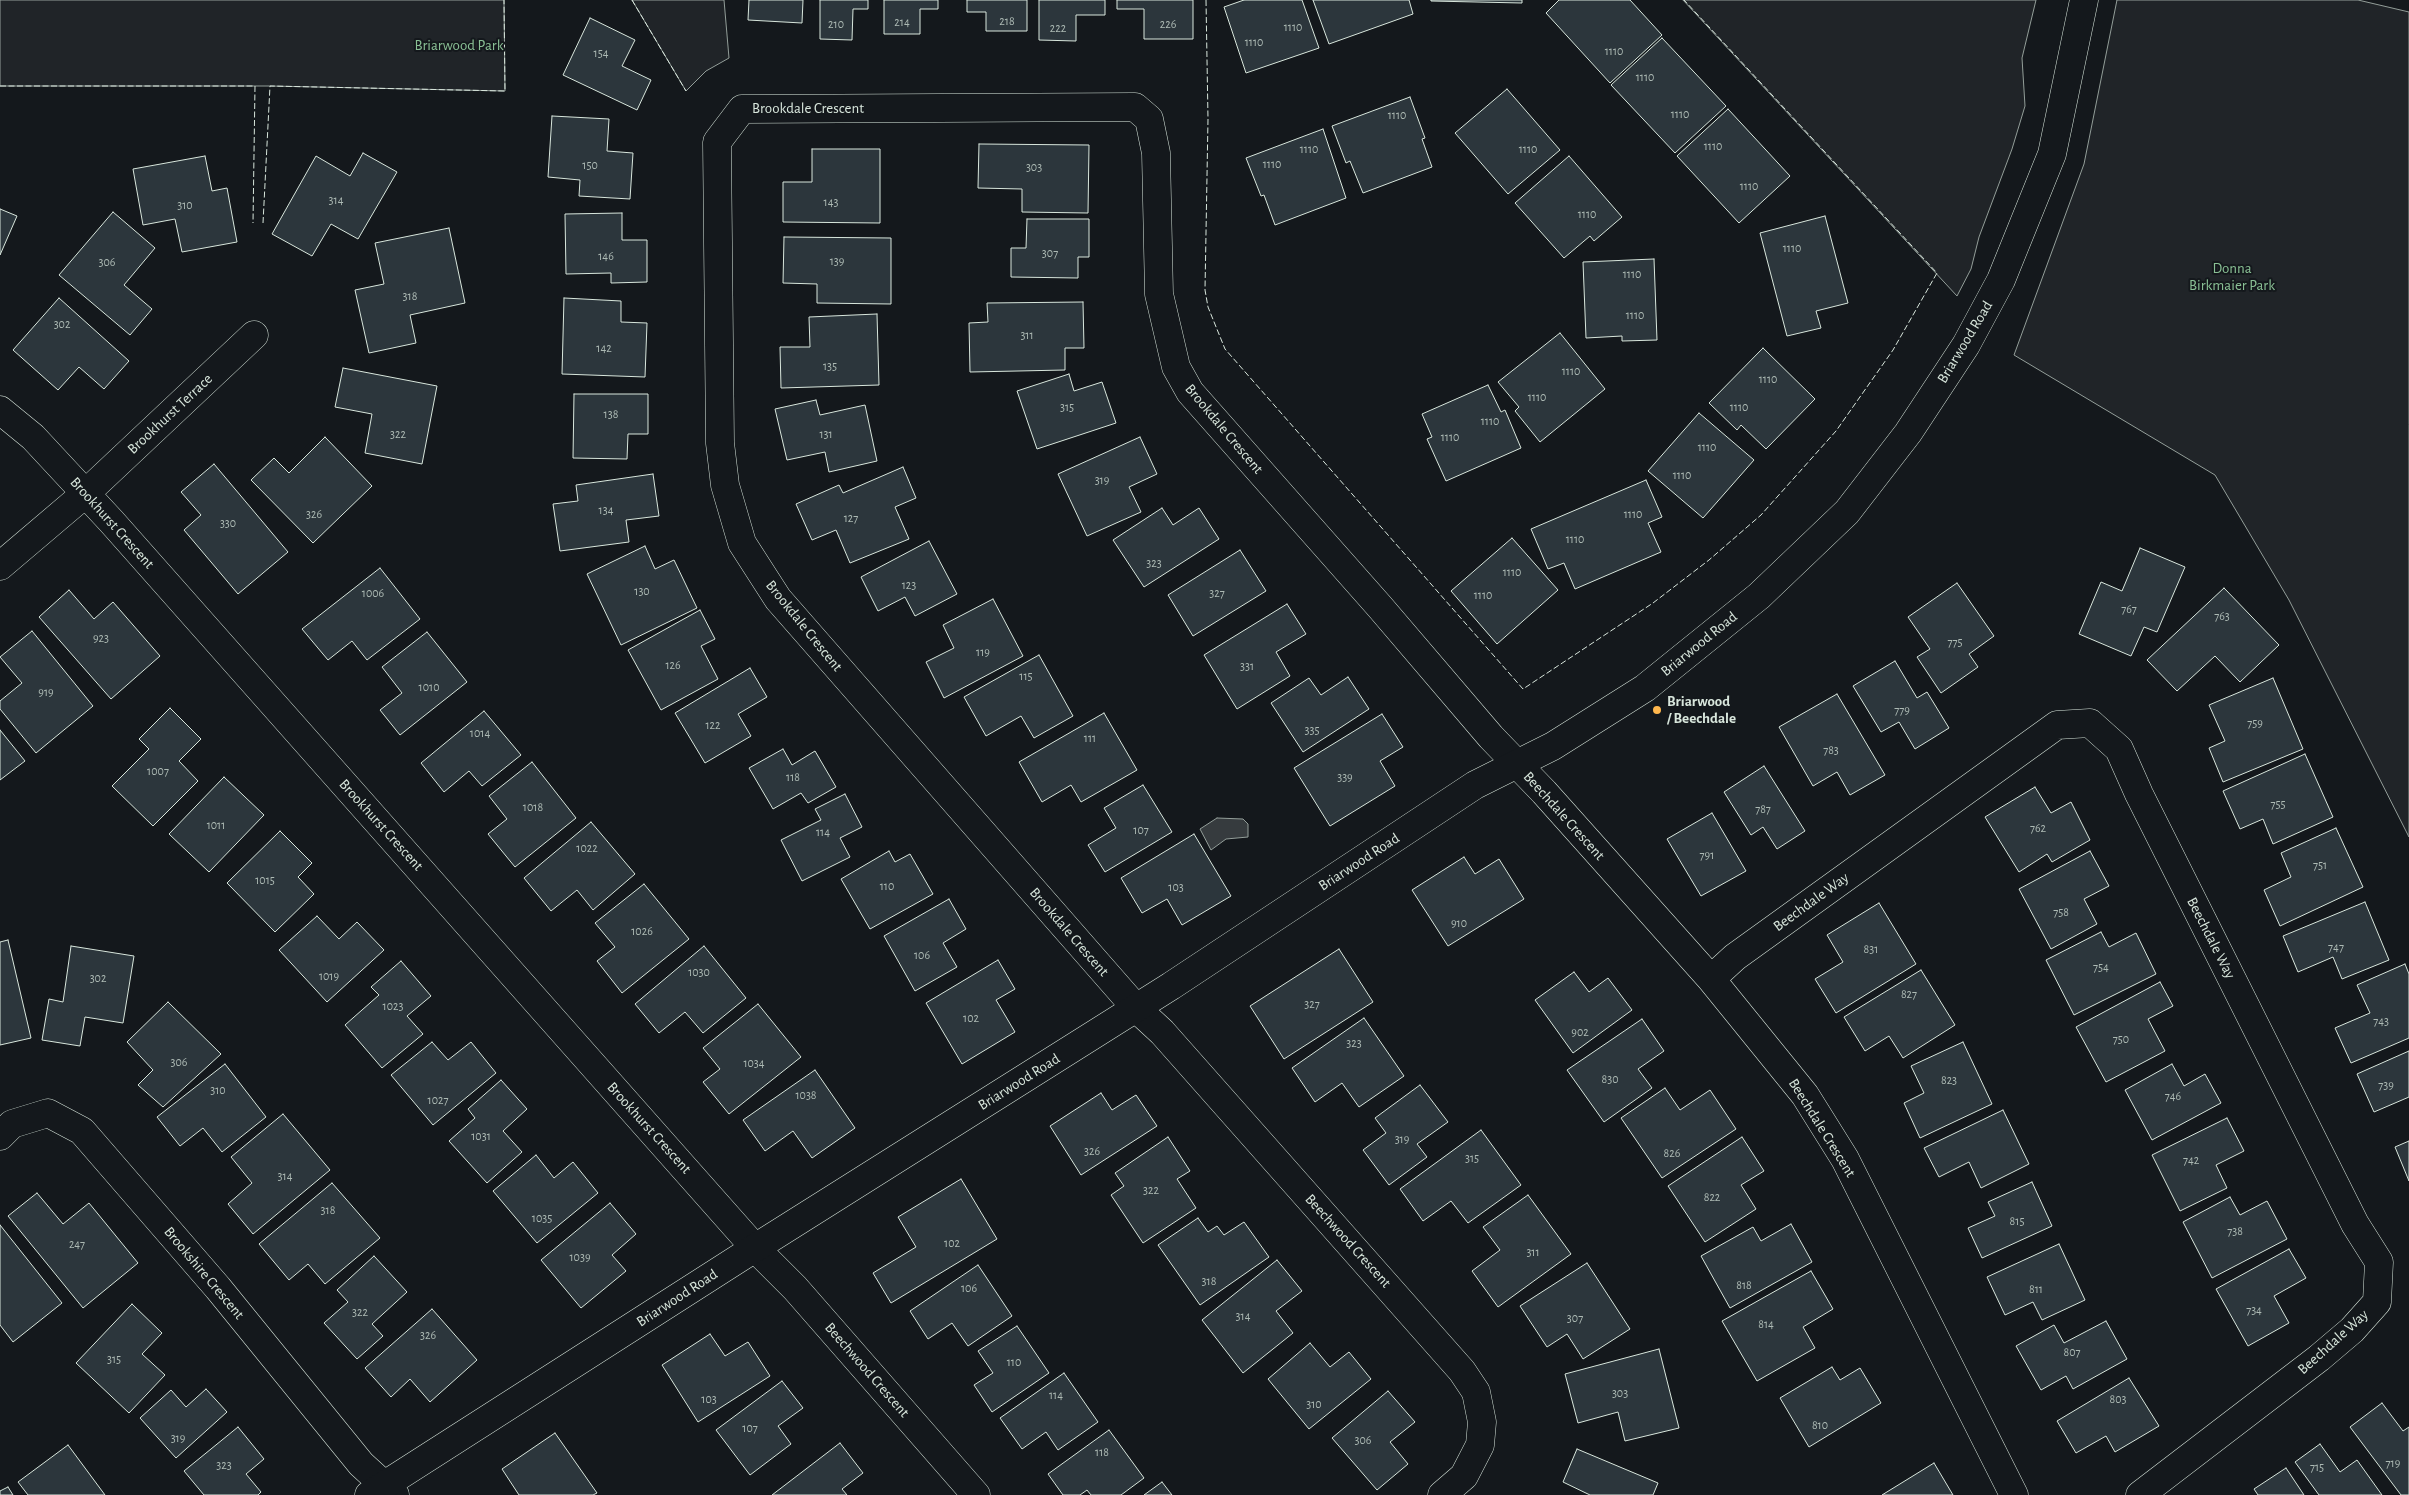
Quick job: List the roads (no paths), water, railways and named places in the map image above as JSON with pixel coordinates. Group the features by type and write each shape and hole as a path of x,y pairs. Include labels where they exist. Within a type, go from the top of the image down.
{"street":[{"name":"Briarwood Road","path":"383,1492 755,1248 1136,1008 1476,785 1553,746 1645,688 1759,596 1847,512 1908,433 1966,345 2001,280 2052,154 2084,0"},
{"name":"Brookdale Crescent","path":"1136,1008 778,599 742,544 725,485 720,443 718,151 718,142 742,108 1135,108 1149,119 1156,153 1159,294 1176,367 1190,392 1517,765"},
{"name":"Brookhurst Terrace","path":"0,566 86,493 254,335"},
{"name":"Brookhurst Crescent","path":"0,410 33,437 86,493 755,1248"},
{"name":"Beechdale Way","path":"1711,979 1735,957 2057,725 2090,723 2119,749 2139,794 2355,1224 2379,1262 2377,1302 2352,1330 2319,1358 2140,1495"},
{"name":"Beechdale Crescent","path":"1517,765 1711,979 1805,1094 1845,1159 2014,1495"},
{"name":"Beechwood Crescent","path":"1136,1008 1162,1032 1456,1364 1476,1392 1482,1422 1480,1445 1464,1476 1442,1495"},
{"name":"Brookshire Crescent","path":"0,1136 12,1124 48,1113 82,1131 218,1288 383,1492"},
{"name":"Beechwood Crescent","path":"755,1248 796,1288 976,1495"}],"place":[{"name":"Briarwood / Beechdale","path":"1657,710"}],"park label":[{"name":"Briarwood Park","path":"459,45"},
{"name":"Donna Birkmaier Park","path":"2232,276"}]}
